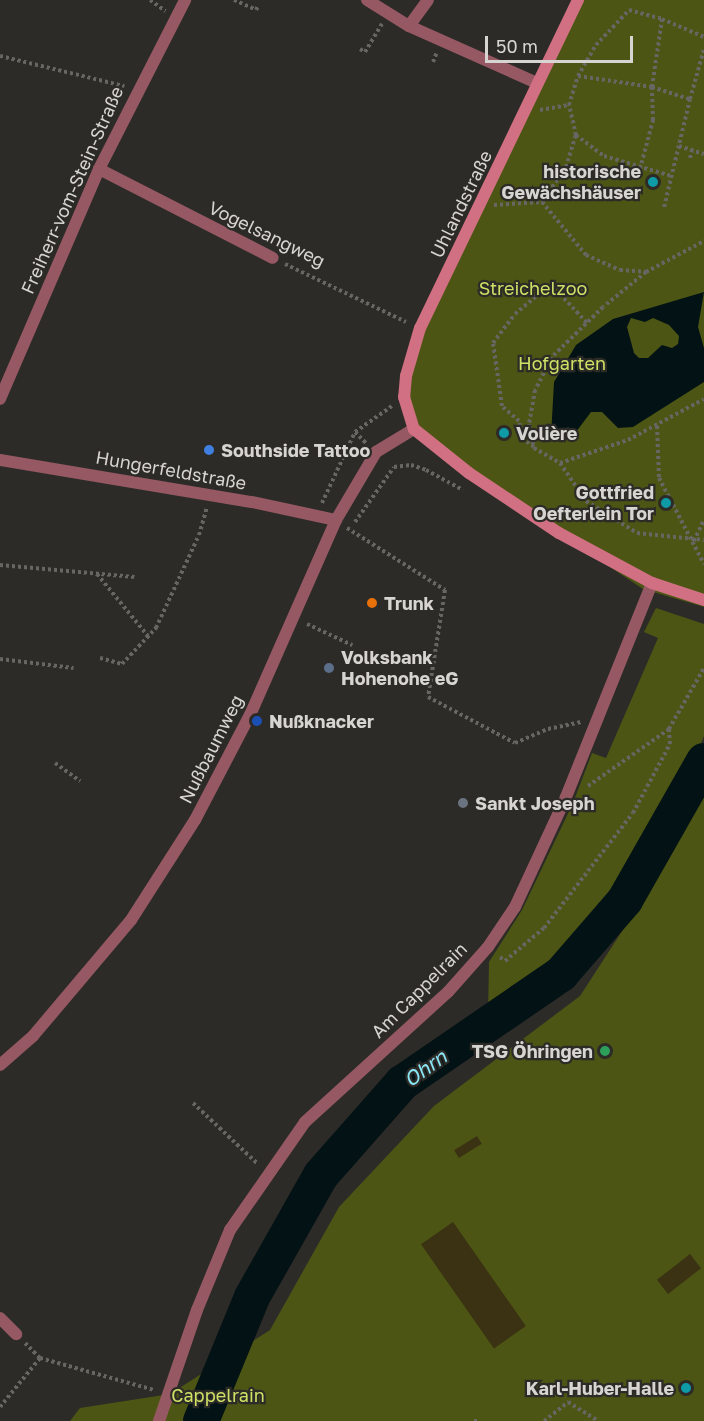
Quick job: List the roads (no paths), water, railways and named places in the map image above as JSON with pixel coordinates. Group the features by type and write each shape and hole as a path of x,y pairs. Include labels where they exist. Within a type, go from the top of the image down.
{"main road":[{"name":"Uhlandstraße","path":"414,429 404,397 406,376 420,328 481,206 578,0"},
{"path":"414,429 469,473 559,533 652,583 704,600"}],"street":[{"name":"Freiherr-vom-Stein-Straße","path":"0,399 99,169 137,89 185,0"},
{"path":"368,0 409,26 537,83"},
{"path":"409,26 428,0"},
{"name":"Vogelsangweg","path":"99,169 273,258"},
{"name":"Nußbaumweg","path":"0,1065 33,1036 131,920 195,820 250,715 336,520 376,452 414,429"},
{"name":"Hungerfeldstraße","path":"0,460 210,495 336,520"},
{"name":"Am Cappelrain","path":"159,1421 197,1310 230,1230 305,1122 448,992 488,947 515,907 566,797 652,583"},
{"path":"0,1318 16,1334"}],"waterway":[{"name":"Ohrn","path":"201,1421 252,1297 321,1175 402,1083 561,974 625,900 704,761"}],"place":[{"name":"historische Gewächshäuser","path":"653,182"},
{"name":"Volière","path":"504,433"},
{"name":"Southside Tattoo","path":"209,450"},
{"name":"Gottfried Oefterlein Tor","path":"666,503"},
{"name":"Trunk","path":"372,603"},
{"name":"Volksbank Hohenohe eG","path":"329,668"},
{"name":"Nußknacker","path":"257,721"},
{"name":"Sankt Joseph","path":"463,803"},
{"name":"TSG Öhringen","path":"605,1051"},
{"name":"Karl-Huber-Halle","path":"686,1388"}],"park label":[{"name":"Streichelzoo","path":"533,288"},
{"name":"Hofgarten","path":"562,363"},
{"name":"Cappelrain","path":"218,1395"}]}
